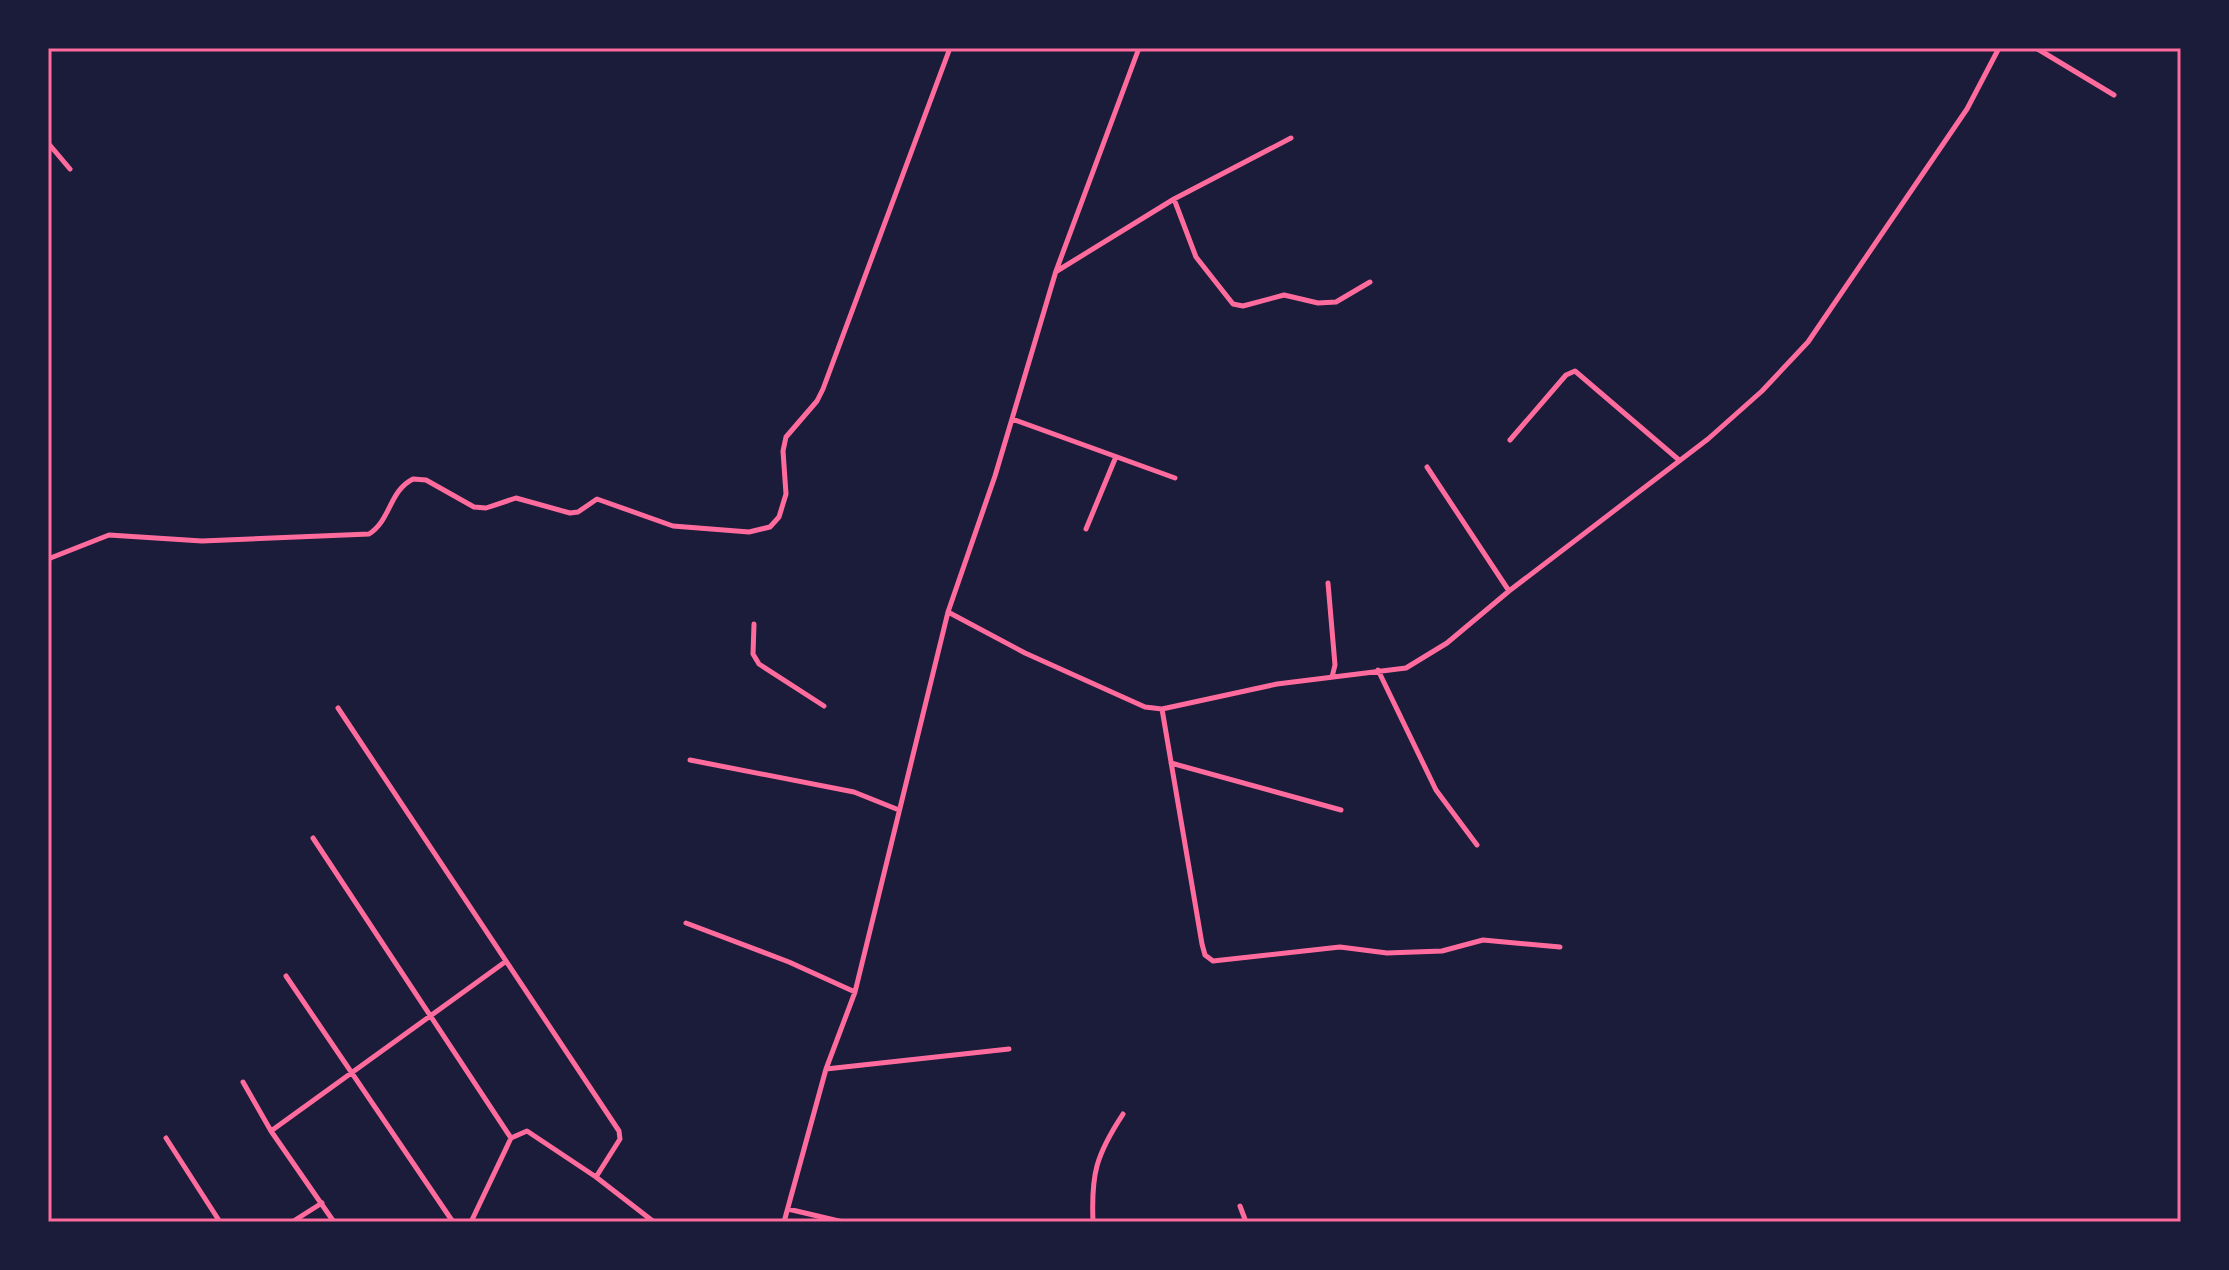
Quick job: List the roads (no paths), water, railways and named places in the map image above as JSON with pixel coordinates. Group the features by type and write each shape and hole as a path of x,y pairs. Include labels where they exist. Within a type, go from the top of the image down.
{"street":[{"path":"48,559 109,535 202,541 369,534 381,526 395,494 413,479 426,480 474,507 486,508 516,498 570,513 578,512 597,499 673,526 749,532 770,527 779,517 786,494 783,451 786,437 817,401 823,389 950,48"},
{"path":"784,1222 826,1069 855,992 948,612 1012,419 1056,271 1139,48"},
{"path":"948,612 1075,676 1145,707 1162,709 1332,677 1406,668 1426,656 1679,460 1762,391 1808,342 1967,109 1999,48"},
{"path":"2036,48 2114,95"},
{"path":"1056,271 1174,199 1291,138"},
{"path":"48,143 70,169"},
{"path":"1174,199 1196,257 1233,304 1243,306 1284,295 1318,303 1336,302 1370,282"},
{"path":"1510,440 1566,375 1575,371 1679,460"},
{"path":"1012,419 1115,459 1175,478"},
{"path":"1086,529 1115,459"},
{"path":"1427,467 1509,591"},
{"path":"1328,583 1335,665 1332,677"},
{"path":"754,624 753,654 759,664 824,706"},
{"path":"1378,670 1436,790 1477,845"},
{"path":"338,708 619,1131 620,1139 596,1177"},
{"path":"1162,709 1202,944 1205,955 1213,961 1340,947 1387,953 1442,951 1483,940 1560,947"},
{"path":"690,760 854,792 899,810"},
{"path":"1171,763 1341,810"},
{"path":"313,838 511,1138"},
{"path":"686,923 789,962 855,992"},
{"path":"271,1131 505,962"},
{"path":"286,976 453,1222"},
{"path":"826,1069 1009,1049"},
{"path":"243,1082 271,1131 334,1222"},
{"path":"1093,1222 1092,1184 1096,1160 1123,1114"},
{"path":"471,1222 511,1138 521,1132 533,1133 654,1222"},
{"path":"166,1138 220,1222"},
{"path":"292,1222 322,1203"},
{"path":"1240,1206 1246,1222"},
{"path":"788,1209 843,1222"}]}
